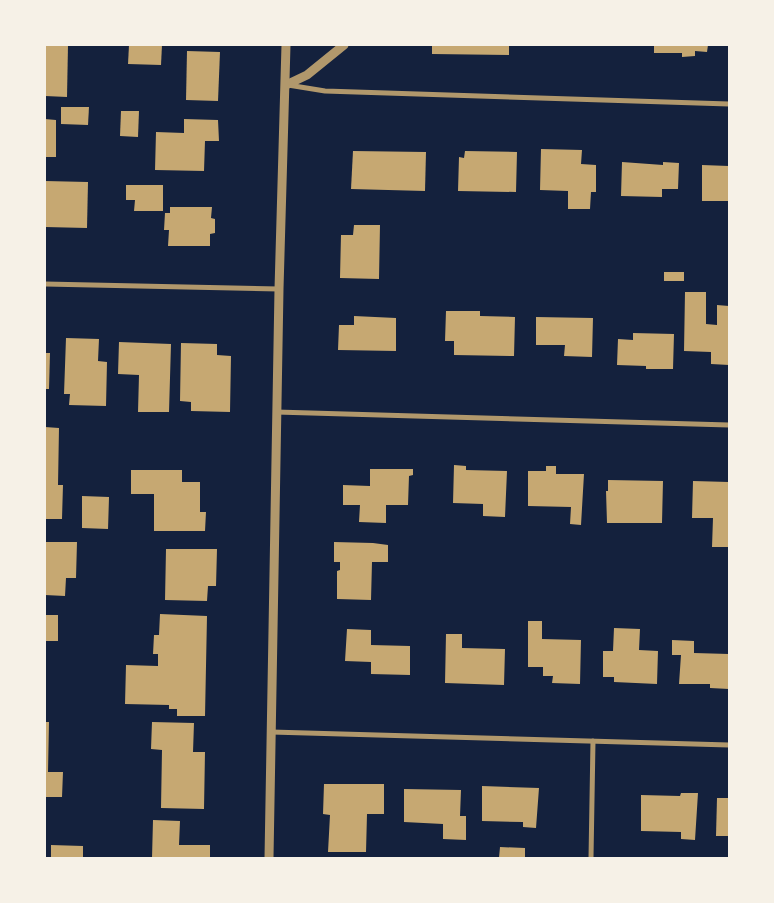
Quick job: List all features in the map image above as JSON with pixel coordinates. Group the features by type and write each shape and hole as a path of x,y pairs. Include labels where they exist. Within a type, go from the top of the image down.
{"street":[{"path":"268,858 278,289 286,45"},
{"path":"286,85 307,75 344,45"},
{"path":"286,85 325,91 729,104"},
{"path":"45,284 278,289"},
{"path":"276,412 729,425"},
{"path":"271,732 729,745"},
{"path":"591,858 593,741"}],"building":[{"path":"45,45 68,45 67,97 45,96"},
{"path":"129,45 162,45 161,65 128,64"},
{"path":"432,45 509,45 509,55 432,54"},
{"path":"654,45 708,45 707,52 695,51 695,56 682,57 682,53 654,53"},
{"path":"187,51 220,52 218,101 186,100"},
{"path":"61,107 89,107 88,125 61,124"},
{"path":"121,111 139,111 138,137 120,136"},
{"path":"45,119 56,120 56,157 45,157"},
{"path":"184,119 218,120 219,141 205,141 204,171 155,170 156,132 184,133"},
{"path":"541,149 582,150 581,164 596,165 596,192 591,192 590,209 568,209 568,191 540,190"},
{"path":"353,151 426,152 425,191 351,189"},
{"path":"465,151 517,152 516,192 458,191 459,157 464,158"},
{"path":"622,162 663,165 663,162 679,163 678,189 662,189 662,197 621,196"},
{"path":"702,165 729,166 729,201 702,201"},
{"path":"45,181 88,182 87,228 45,227"},
{"path":"126,185 163,185 163,211 134,211 135,200 126,200"},
{"path":"170,207 212,207 211,218 215,219 215,233 210,234 210,246 168,246 169,230 164,230 165,213 170,213"},
{"path":"354,225 380,225 379,279 340,278 341,235 353,235"},
{"path":"664,272 684,272 684,281 664,281"},
{"path":"685,292 706,292 706,324 717,325 717,305 729,306 729,365 711,364 711,352 684,351"},
{"path":"446,311 480,311 480,316 515,317 514,356 454,355 454,341 445,341"},
{"path":"354,316 396,318 396,351 338,350 339,325 354,325"},
{"path":"536,317 593,318 592,357 564,356 565,345 536,345"},
{"path":"633,333 674,334 673,369 646,369 646,366 617,365 618,339 633,340"},
{"path":"66,338 99,339 98,361 107,362 106,406 69,405 70,394 64,394"},
{"path":"119,342 171,344 169,412 138,412 139,375 118,374"},
{"path":"181,343 217,344 217,355 231,356 230,412 191,411 191,402 180,401"},
{"path":"45,353 50,353 49,389 45,389"},
{"path":"45,427 59,428 58,485 63,485 62,519 45,519"},
{"path":"454,465 466,466 466,470 507,471 505,517 483,516 483,504 453,503"},
{"path":"546,466 556,466 556,474 584,474 581,525 570,524 571,507 528,506 528,471 546,471"},
{"path":"370,469 413,469 413,475 409,476 408,505 386,505 386,523 359,522 360,505 343,505 343,485 370,486"},
{"path":"131,470 182,470 182,482 200,482 200,512 206,512 205,531 154,531 154,494 131,494"},
{"path":"608,480 663,481 662,523 607,523 606,491 608,491"},
{"path":"693,481 729,482 729,547 712,547 713,518 692,518"},
{"path":"82,496 109,497 108,529 82,528"},
{"path":"45,542 77,542 76,578 66,578 65,596 45,595"},
{"path":"334,542 388,545 388,562 372,562 371,600 337,599 337,571 340,570 340,562 334,562"},
{"path":"166,549 217,549 216,586 208,586 207,601 165,600"},
{"path":"160,614 207,616 205,716 177,716 177,709 169,709 169,705 125,704 126,665 158,666 158,654 153,654 154,635 159,635"},
{"path":"45,615 58,615 58,641 45,641"},
{"path":"528,621 542,621 542,639 581,640 580,684 552,683 553,676 543,676 543,667 528,667"},
{"path":"614,628 640,629 639,650 658,651 657,684 614,682 614,677 603,677 603,651 613,651"},
{"path":"347,629 371,630 371,645 410,646 410,675 371,674 371,662 345,661"},
{"path":"446,634 462,634 462,648 505,649 504,685 445,683"},
{"path":"672,640 694,641 694,653 729,654 729,689 710,688 710,684 679,684 681,655 672,655"},
{"path":"45,722 49,722 48,772 63,772 62,797 45,797"},
{"path":"152,722 194,723 193,752 205,752 204,809 161,808 162,750 151,749"},
{"path":"324,784 384,784 384,814 367,814 366,852 328,852 330,815 323,814"},
{"path":"482,786 539,788 536,828 523,827 523,822 482,821"},
{"path":"404,789 461,790 460,816 466,816 466,840 443,839 443,824 404,822"},
{"path":"681,793 698,793 695,840 681,839 681,832 641,831 641,795 680,796"},
{"path":"717,798 729,798 729,836 716,836"},
{"path":"153,820 180,821 179,845 210,845 210,858 152,858"},
{"path":"51,845 83,846 83,858 51,858"},
{"path":"500,847 525,848 525,858 499,858"}]}
